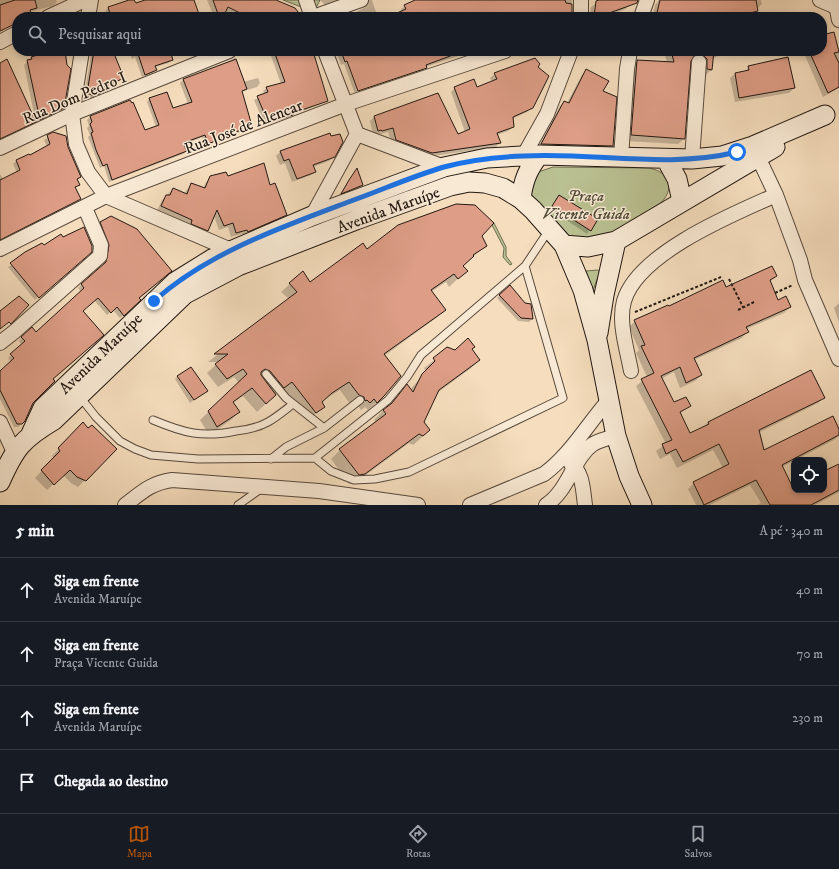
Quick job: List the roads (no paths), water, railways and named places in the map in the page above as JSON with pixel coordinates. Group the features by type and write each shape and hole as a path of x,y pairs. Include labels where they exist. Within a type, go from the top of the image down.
{"main road":[{"path":"642,505 629,476 616,436 608,401 598,340 583,290 564,244 521,199 522,186 532,155 692,159 737,152 832,110"},
{"path":"564,244 588,247 616,241 758,157 832,110"},
{"name":"Avenida Maruípe","path":"31,434 43,408 154,301 175,282 194,269 231,250 312,216 444,167 487,158 532,155"},
{"path":"666,159 677,179 682,201"},
{"name":"Avenida Maruípe","path":"0,482 14,452 31,434 54,420 78,395 185,294 238,266 356,220 450,186 469,182 485,183 503,188 521,199"},
{"path":"598,340 604,294 616,241"}],"street":[{"path":"59,12 85,0"},
{"path":"89,12 91,0"},
{"path":"306,0 311,12"},
{"path":"327,12 361,0"},
{"path":"581,0 581,12"},
{"path":"643,12 647,0"},
{"path":"820,0 837,9"},
{"path":"0,42 12,36"},
{"path":"81,56 72,114 76,144 88,172 106,196 231,250"},
{"name":"Rua Dom Pedro I","path":"0,148 72,114 217,56"},
{"path":"312,216 357,134 327,56"},
{"name":"Rua José de Alencar","path":"0,250 106,196 346,104 490,56"},
{"path":"532,155 569,56"},
{"path":"621,158 629,56"},
{"path":"692,159 699,62"},
{"path":"357,134 444,167"},
{"path":"758,157 776,195 795,245 805,280 839,359"},
{"path":"631,371 622,317 628,289 639,274 702,230 776,195"},
{"path":"0,343 100,256 101,245 85,208"},
{"path":"470,505 544,474 552,468 562,458 608,401"},
{"path":"0,422 14,452"},
{"path":"546,505 553,500 566,483 585,452 593,445 616,436"},
{"path":"562,458 576,467 580,476 585,505"},
{"path":"552,468 566,483"},
{"path":"125,505 147,488 158,482 172,480 319,491 418,505"}],"lane":[{"path":"78,395 96,417 120,441 151,455 198,460 271,460 314,458 388,400 407,377 421,355 525,266 550,228"},
{"path":"314,458 331,471 354,480 375,480 409,472 563,398 525,266"},
{"path":"266,374 293,404 324,428"},
{"path":"271,460 286,447 324,428 360,400"},
{"path":"153,420 180,431 198,435 218,435 244,430 268,422 293,404"},
{"path":"238,505 264,486"}],"park label":[{"name":"Praça Vicente Guida","path":"586,204"}]}
